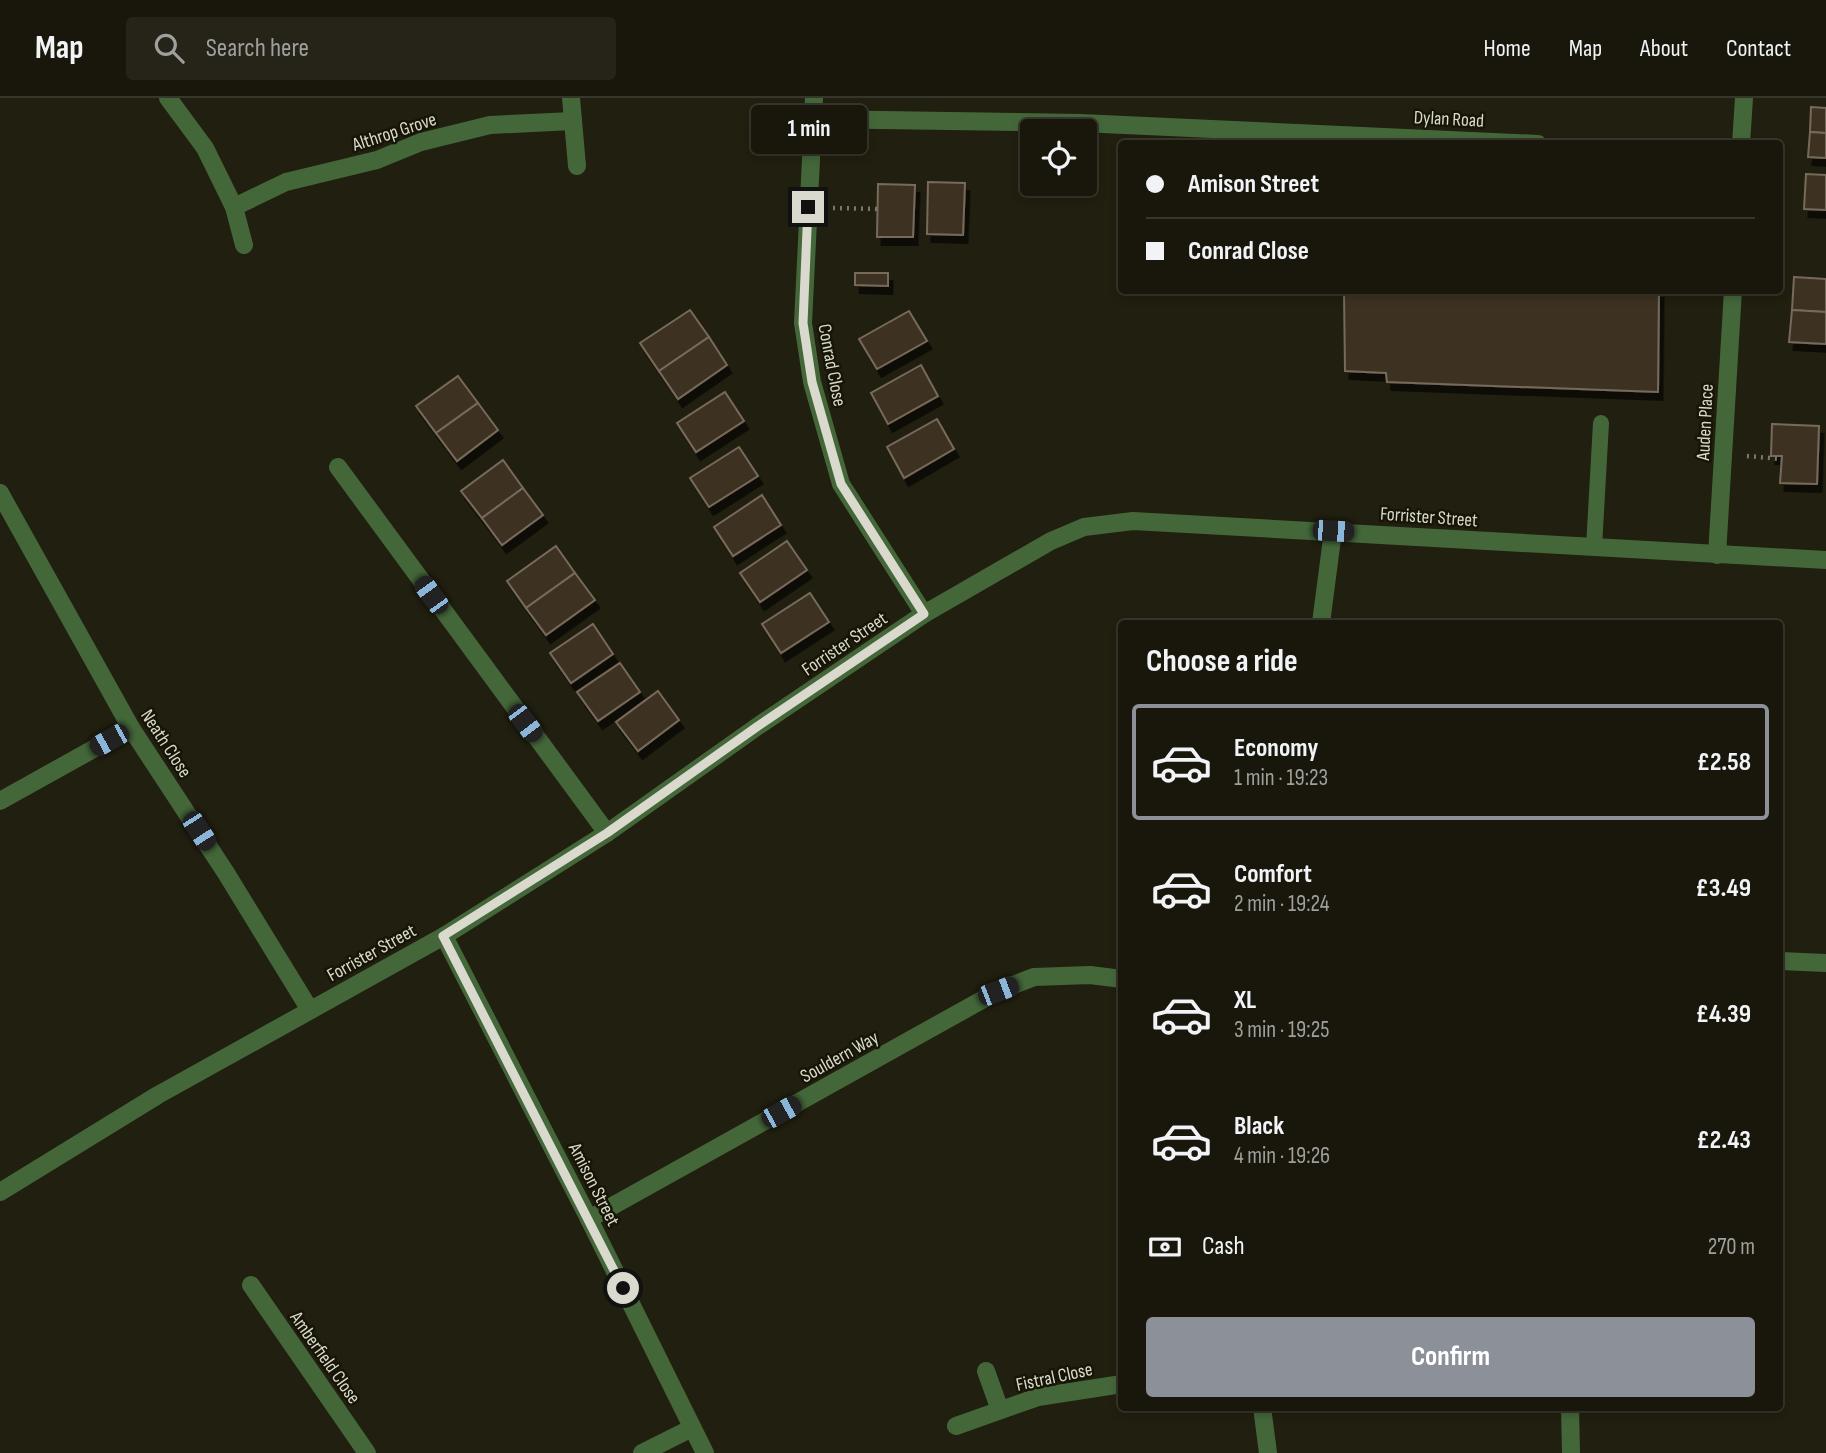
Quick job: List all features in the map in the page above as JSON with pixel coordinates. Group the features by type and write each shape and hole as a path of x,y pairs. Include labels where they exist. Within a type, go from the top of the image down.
{"street":[{"path":"169,98 205,148 234,207 244,246"},
{"path":"571,98 577,166"},
{"name":"Conrad Close","path":"814,98 803,323 815,395 841,484 924,614"},
{"path":"1741,140 1744,98"},
{"name":"Dylan Road","path":"813,119 1081,123 1451,140"},
{"name":"Althrop Grove","path":"234,207 286,182 377,160 421,142 490,125 573,121"},
{"name":"Auden Place","path":"1717,555 1733,294"},
{"path":"338,467 607,833"},
{"name":"Neath Close","path":"0,492 131,728 226,873 310,1010"},
{"name":"Forrister Street","path":"0,1192 158,1095 443,936 607,833 758,726 924,614 1036,548 1084,527 1133,521 1826,560"},
{"path":"1321,620 1333,531"},
{"path":"0,800 131,728"},
{"name":"Amison Street","path":"443,936 589,1219 705,1453"},
{"path":"1783,961 1826,963"},
{"name":"Souldern Way","path":"589,1219 998,991 1034,977 1090,975 1118,978"},
{"name":"Amberfield Close","path":"251,1285 368,1453"},
{"path":"986,1371 999,1410"},
{"name":"Fistral Close","path":"956,1426 1038,1397 1118,1385"},
{"path":"1263,1411 1268,1453"},
{"path":"1570,1411 1571,1453"},
{"path":"642,1453 692,1427"}],"lane":[{"path":"1594,547 1601,422"}],"path":[{"path":"808,207 878,209"}],"building":[{"path":"1811,107 1826,108 1826,133 1810,132"},
{"path":"1810,132 1826,133 1826,158 1808,157"},
{"path":"1806,174 1826,175 1826,210 1804,209"},
{"path":"928,182 965,183 963,235 927,234"},
{"path":"878,184 915,185 913,237 877,237"},
{"path":"855,273 888,273 888,286 855,285"},
{"path":"1794,277 1826,279 1826,312 1792,310"},
{"path":"1344,294 1659,294 1658,392 1387,382 1386,373 1345,371"},
{"path":"690,310 709,337 659,371 640,343"},
{"path":"1792,310 1826,312 1826,344 1789,342"},
{"path":"909,311 927,341 877,369 859,339"},
{"path":"709,337 727,365 678,399 659,371"},
{"path":"921,365 938,396 888,424 871,393"},
{"path":"458,376 478,403 436,433 416,406"},
{"path":"725,392 744,421 696,452 677,423"},
{"path":"478,403 498,430 457,461 436,433"},
{"path":"937,419 954,449 904,478 887,447"},
{"path":"1772,424 1819,426 1817,484 1780,483 1782,456 1771,456"},
{"path":"739,447 758,476 709,507 690,478"},
{"path":"503,460 523,488 482,518 461,491"},
{"path":"523,488 543,515 502,545 482,518"},
{"path":"762,495 781,525 733,556 714,527"},
{"path":"787,541 807,570 760,602 740,573"},
{"path":"556,546 575,573 526,608 507,581"},
{"path":"575,573 595,600 546,635 526,608"},
{"path":"810,593 829,622 781,653 762,624"},
{"path":"593,624 613,654 571,683 550,653"},
{"path":"620,663 640,692 598,721 577,692"},
{"path":"658,691 679,720 638,751 616,722"}],"route":[{"path":"623,1288 443,936 607,833 758,726 924,614 841,484 812,382 803,323 808,207"}]}
